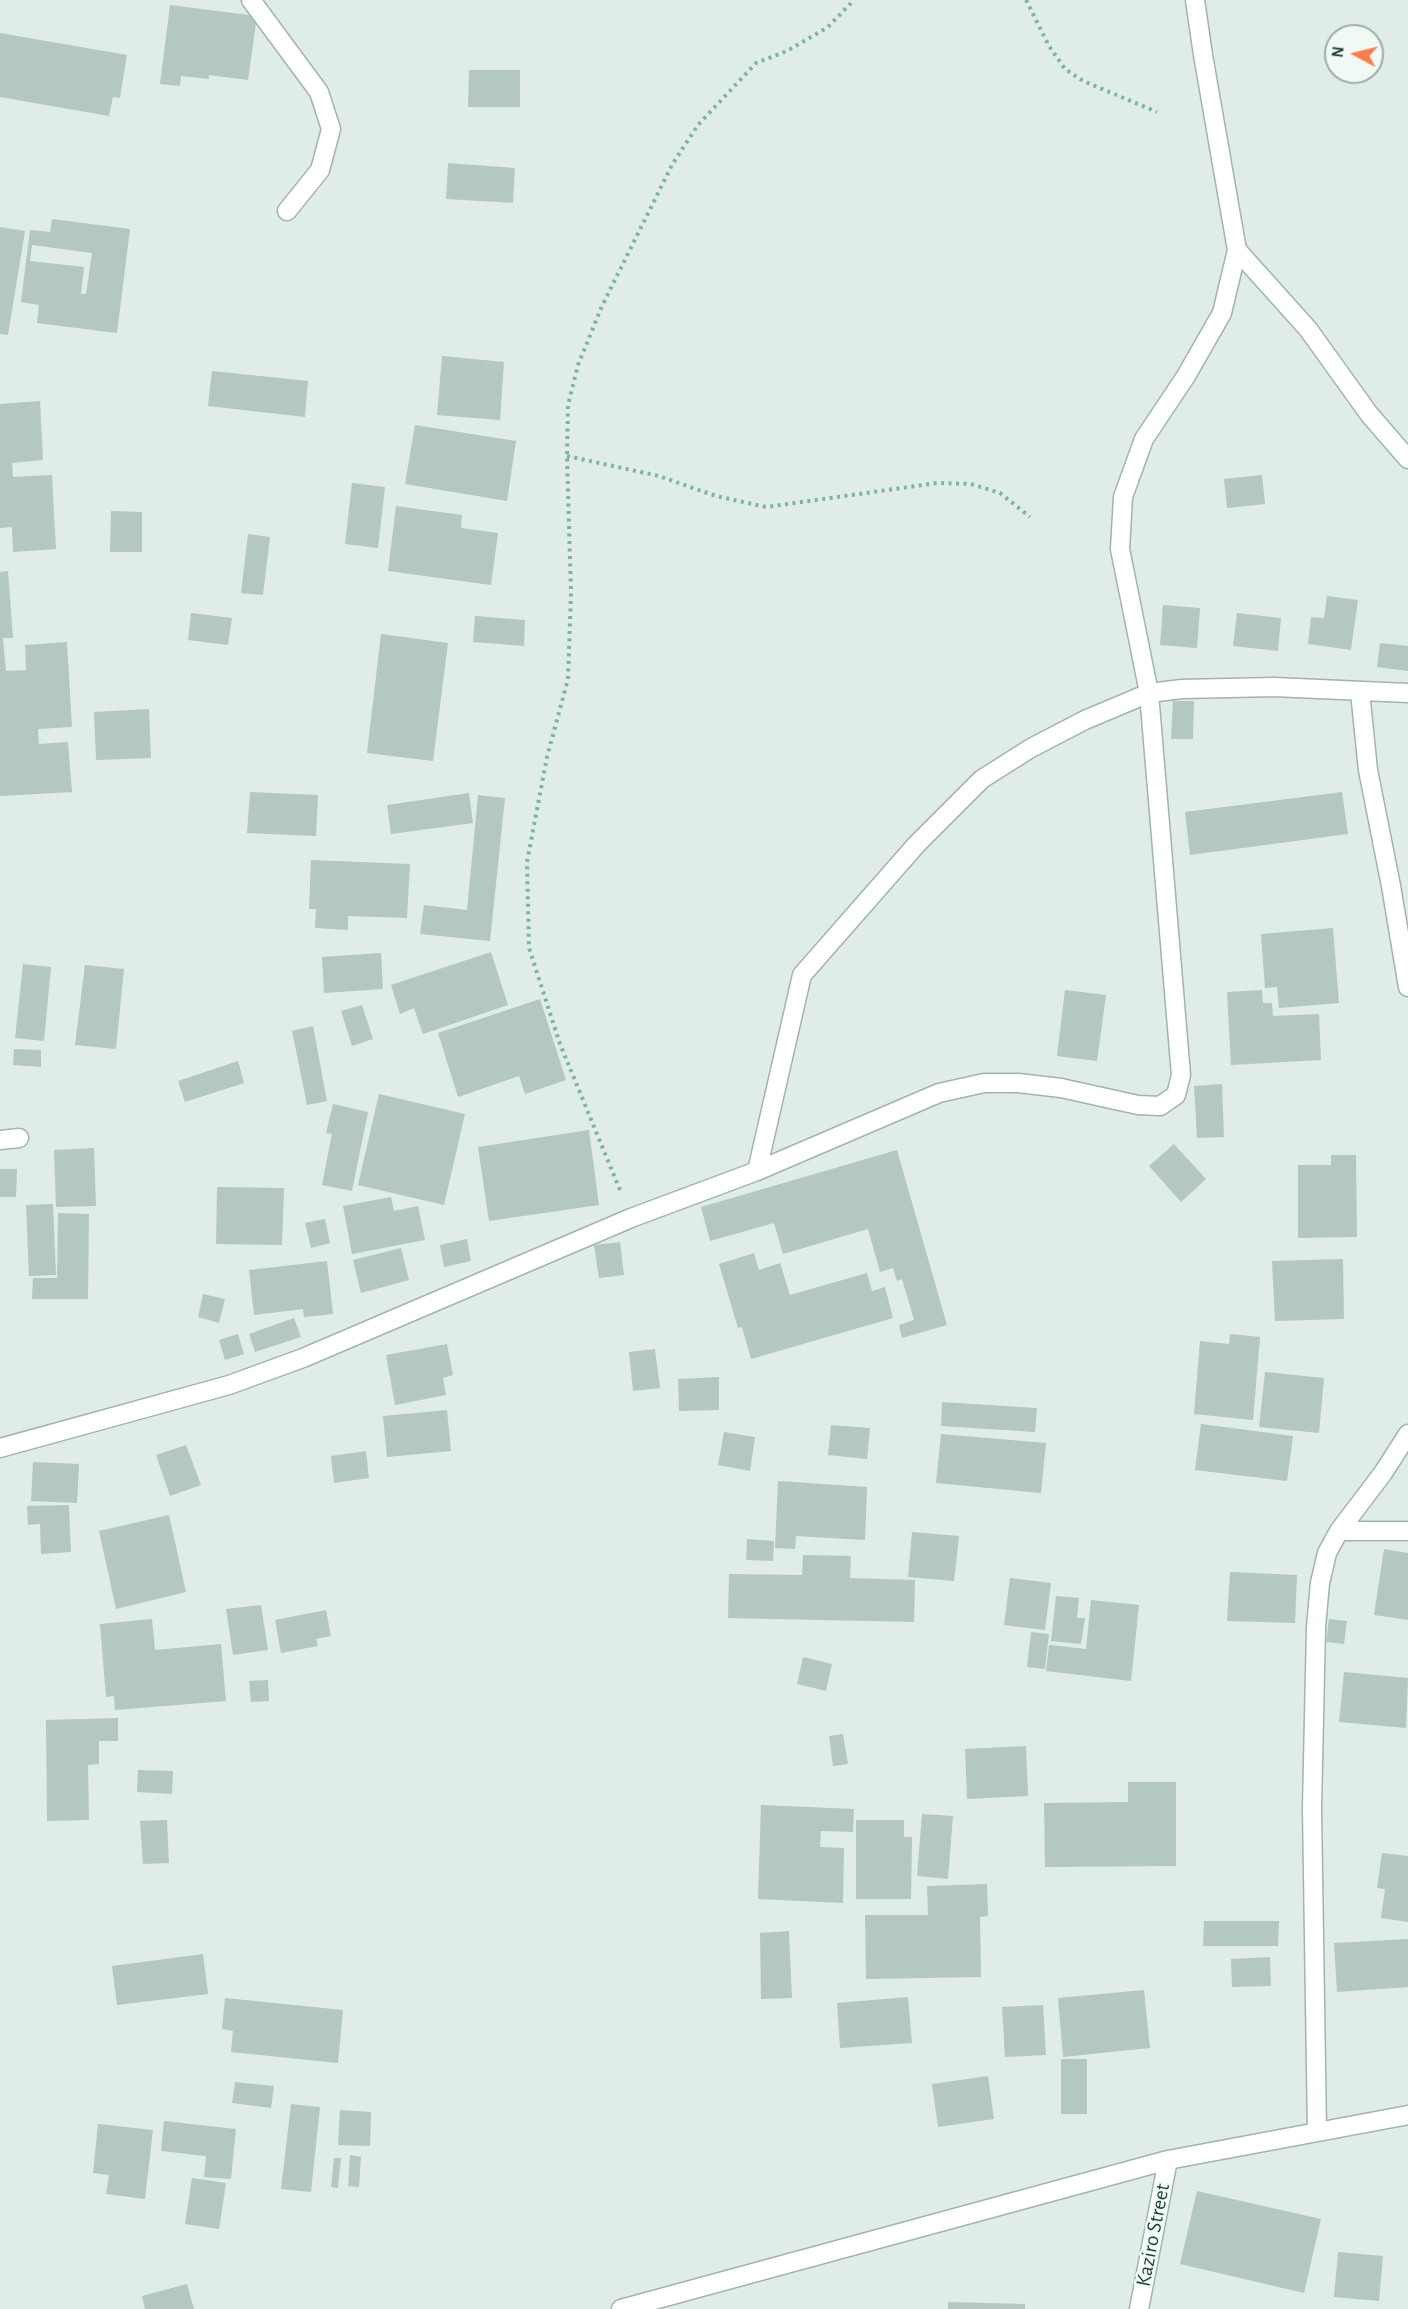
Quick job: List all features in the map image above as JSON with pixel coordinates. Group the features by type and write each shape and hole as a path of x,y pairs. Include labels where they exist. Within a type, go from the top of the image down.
{"street":[{"path":"251,0 319,92 331,129 320,170 287,211"},
{"path":"0,1448 229,1385 292,1362 631,1218 757,1171 939,1093 984,1083 1018,1083 1061,1088 1138,1105 1160,1106 1176,1095 1181,1075 1149,693 1120,549 1122,497 1144,439 1186,376 1222,313 1237,250 1195,0"},
{"path":"1237,250 1308,328 1369,414 1408,459"},
{"path":"757,1171 802,975 916,845 982,779 1031,748 1085,720 1149,693 1182,689 1274,687 1408,693"},
{"path":"1359,692 1368,770 1408,987"},
{"path":"0,1140 19,1138"},
{"path":"1317,2132 1312,1808 1316,1627 1320,1583 1328,1553 1339,1531 1383,1473 1408,1434"},
{"path":"1339,1531 1408,1532"},
{"path":"621,2309 1168,2160 1408,2115"},
{"name":"Kaziro Street","path":"1139,2309 1168,2160"}],"path":[{"path":"631,1218 560,1044 529,948 527,862 547,757 568,679 572,593 567,456 568,405 578,365 602,306 673,163 698,125 756,63 787,51 828,27 854,0"},
{"path":"1026,0 1049,46 1065,69 1083,81 1156,112"},
{"path":"567,456 660,476 716,496 766,507 937,483 970,484 1000,493 1030,517"}],"building":[{"path":"170,5 257,16 248,80 209,75 209,79 181,76 180,86 160,84"},
{"path":"0,33 127,55 120,98 113,97 109,116 0,97"},
{"path":"469,70 520,70 520,107 468,107"},
{"path":"448,163 515,168 513,203 446,199"},
{"path":"52,219 130,229 117,333 37,323 39,305 21,302 30,230 50,232","holes":["32,245 92,253 86,294 81,294 84,267 30,261"]},
{"path":"0,227 25,231 8,335 0,334"},
{"path":"442,356 504,362 500,420 437,415"},
{"path":"212,371 308,381 305,417 208,406"},
{"path":"40,401 43,460 12,463 13,477 52,475 56,549 13,552 12,527 0,528 0,404"},
{"path":"415,425 516,441 507,501 405,484"},
{"path":"1262,475 1265,504 1227,508 1224,479"},
{"path":"352,483 385,487 378,548 345,544"},
{"path":"396,506 462,515 461,528 498,533 491,585 388,571"},
{"path":"111,511 142,512 142,552 110,552"},
{"path":"248,534 270,537 263,595 241,593"},
{"path":"8,571 13,638 3,638 6,671 26,670 25,645 67,642 72,727 38,729 39,744 68,742 72,792 0,796 0,572"},
{"path":"1327,596 1358,600 1351,650 1308,644 1311,617 1324,618"},
{"path":"1163,605 1200,608 1197,648 1160,645"},
{"path":"191,613 232,618 228,645 188,640"},
{"path":"1237,613 1281,618 1278,651 1233,646"},
{"path":"475,616 525,620 524,646 473,642"},
{"path":"381,634 448,643 433,761 367,753"},
{"path":"1380,643 1408,646 1408,671 1377,667"},
{"path":"1173,701 1194,701 1193,739 1171,739"},
{"path":"149,709 151,758 96,760 94,712"},
{"path":"250,792 318,795 316,836 247,833"},
{"path":"1342,792 1348,834 1190,855 1185,812"},
{"path":"469,793 473,823 391,834 387,805"},
{"path":"478,795 505,798 490,941 420,934 424,905 467,910"},
{"path":"311,860 410,864 407,918 348,916 348,930 315,928 316,909 309,909"},
{"path":"1333,928 1339,1003 1279,1008 1277,987 1265,988 1261,934"},
{"path":"491,952 508,1005 423,1034 414,1008 400,1014 391,985"},
{"path":"381,953 383,989 324,993 322,957"},
{"path":"23,964 51,967 44,1041 15,1038"},
{"path":"85,965 124,969 116,1049 75,1045"},
{"path":"1065,990 1106,995 1097,1061 1057,1056"},
{"path":"1262,990 1263,1003 1272,1003 1273,1016 1319,1014 1321,1060 1231,1065 1227,992"},
{"path":"540,999 566,1080 525,1094 519,1076 458,1097 438,1033"},
{"path":"362,1005 373,1039 352,1046 341,1011"},
{"path":"313,1026 327,1101 307,1105 292,1031"},
{"path":"14,1049 41,1050 41,1067 13,1065"},
{"path":"238,1061 244,1083 185,1102 178,1081"},
{"path":"1222,1084 1224,1137 1197,1138 1194,1086"},
{"path":"379,1094 465,1114 444,1205 358,1185"},
{"path":"333,1104 368,1112 352,1191 322,1185 332,1134 326,1133"},
{"path":"589,1130 599,1205 489,1221 478,1147"},
{"path":"1174,1144 1206,1179 1181,1202 1149,1166"},
{"path":"94,1148 96,1206 56,1207 54,1150"},
{"path":"897,1150 947,1325 902,1338 899,1325 914,1320 902,1279 897,1281 893,1268 880,1272 868,1229 783,1254 774,1223 710,1241 701,1207"},
{"path":"1331,1155 1356,1155 1357,1237 1298,1238 1298,1165 1331,1165"},
{"path":"0,1169 17,1169 16,1197 0,1197"},
{"path":"217,1187 284,1188 282,1245 216,1244"},
{"path":"391,1197 394,1211 418,1206 425,1240 352,1254 343,1206"},
{"path":"53,1204 56,1275 29,1276 26,1205"},
{"path":"58,1213 89,1214 88,1299 32,1299 33,1278 57,1278"},
{"path":"325,1219 330,1243 311,1248 305,1223"},
{"path":"467,1239 471,1261 444,1267 440,1245"},
{"path":"620,1242 624,1275 599,1278 594,1245"},
{"path":"401,1248 409,1280 361,1293 353,1260"},
{"path":"754,1253 759,1270 780,1263 790,1295 867,1273 872,1291 885,1287 893,1318 751,1359 742,1327 738,1328 719,1264"},
{"path":"1343,1259 1344,1319 1275,1321 1272,1261"},
{"path":"327,1261 333,1314 304,1317 303,1309 254,1315 249,1270"},
{"path":"203,1294 225,1299 219,1323 198,1317"},
{"path":"294,1318 301,1337 255,1352 249,1334"},
{"path":"238,1334 244,1354 225,1360 219,1340"},
{"path":"1230,1334 1260,1337 1253,1420 1194,1414 1200,1341 1229,1344"},
{"path":"447,1344 453,1375 443,1378 446,1395 395,1405 386,1355"},
{"path":"655,1349 660,1388 633,1391 629,1352"},
{"path":"1265,1372 1324,1378 1319,1433 1259,1427"},
{"path":"719,1377 719,1410 679,1411 678,1379"},
{"path":"942,1402 1037,1408 1035,1432 941,1426"},
{"path":"447,1410 451,1451 387,1457 383,1416"},
{"path":"1201,1424 1293,1436 1287,1481 1195,1470"},
{"path":"831,1425 870,1428 867,1459 828,1455"},
{"path":"724,1432 755,1437 750,1471 718,1465"},
{"path":"941,1434 1046,1443 1041,1493 936,1483"},
{"path":"186,1445 201,1485 170,1496 156,1455"},
{"path":"366,1451 369,1478 334,1483 331,1456"},
{"path":"33,1462 79,1464 77,1503 31,1501"},
{"path":"778,1481 867,1487 865,1540 796,1536 795,1549 775,1548"},
{"path":"69,1505 71,1552 41,1554 40,1524 28,1525 27,1506"},
{"path":"169,1515 186,1592 116,1609 99,1531"},
{"path":"912,1532 959,1536 954,1581 908,1577"},
{"path":"747,1539 774,1541 773,1561 746,1560"},
{"path":"1384,1549 1408,1553 1408,1620 1374,1615"},
{"path":"803,1555 851,1556 850,1578 915,1580 914,1622 728,1618 729,1574 802,1575"},
{"path":"1230,1572 1297,1575 1295,1623 1227,1621"},
{"path":"1010,1578 1051,1583 1045,1630 1004,1625"},
{"path":"1056,1596 1079,1598 1077,1618 1085,1618 1081,1644 1051,1641"},
{"path":"1091,1600 1139,1605 1131,1681 1046,1671 1049,1645 1086,1649"},
{"path":"261,1605 268,1650 233,1655 226,1609"},
{"path":"326,1610 331,1636 316,1639 318,1646 281,1653 275,1620"},
{"path":"152,1619 155,1650 221,1644 226,1701 115,1710 114,1696 106,1697 100,1624"},
{"path":"1329,1619 1347,1621 1344,1644 1326,1642"},
{"path":"1031,1632 1049,1634 1045,1669 1027,1667"},
{"path":"803,1657 832,1664 826,1691 797,1684"},
{"path":"1344,1672 1408,1678 1406,1728 1339,1722"},
{"path":"268,1680 269,1701 251,1702 249,1681"},
{"path":"118,1718 118,1741 99,1741 99,1764 88,1765 89,1820 47,1821 46,1720"},
{"path":"843,1734 848,1764 833,1766 829,1736"},
{"path":"1026,1746 1028,1796 967,1799 965,1749"},
{"path":"138,1770 173,1771 172,1794 137,1792"},
{"path":"1128,1782 1176,1782 1176,1866 1045,1867 1044,1803 1128,1802"},
{"path":"761,1805 854,1809 853,1832 821,1831 820,1847 844,1848 843,1903 758,1899"},
{"path":"922,1814 953,1816 948,1879 917,1876"},
{"path":"167,1820 169,1863 143,1864 140,1821"},
{"path":"856,1820 904,1820 904,1837 912,1837 911,1899 856,1899"},
{"path":"1382,1853 1408,1856 1408,1922 1381,1918 1385,1889 1377,1888"},
{"path":"987,1884 988,1916 980,1917 981,1977 866,1979 865,1915 928,1915 927,1886"},
{"path":"1204,1921 1279,1921 1278,1946 1203,1946"},
{"path":"789,1931 792,1998 761,1999 760,1933"},
{"path":"1408,1939 1408,1987 1337,1992 1334,1943"},
{"path":"203,1954 208,1994 117,2005 112,1966"},
{"path":"1270,1957 1271,1986 1232,1987 1231,1959"},
{"path":"1144,1990 1150,2048 1063,2057 1058,1998"},
{"path":"908,1997 912,2043 840,2048 837,2003"},
{"path":"225,1998 343,2010 338,2063 231,2052 233,2031 222,2029"},
{"path":"1043,2005 1046,2055 1005,2057 1002,2007"},
{"path":"1061,2059 1087,2059 1087,2114 1061,2114"},
{"path":"988,2076 994,2119 938,2127 932,2084"},
{"path":"235,2082 274,2086 271,2108 232,2103"},
{"path":"291,2104 320,2107 311,2192 281,2189"},
{"path":"340,2110 371,2112 370,2146 338,2145"},
{"path":"164,2121 236,2129 231,2179 204,2177 206,2156 161,2151"},
{"path":"98,2124 153,2130 145,2199 106,2194 109,2175 93,2173"},
{"path":"350,2155 361,2157 359,2187 348,2186"},
{"path":"334,2158 341,2158 338,2188 331,2187"},
{"path":"192,2178 226,2183 219,2229 185,2224"},
{"path":"1197,2191 1321,2219 1304,2293 1180,2264"},
{"path":"1338,2252 1383,2256 1379,2301 1334,2297"},
{"path":"187,2284 194,2309 145,2309 142,2296"},
{"path":"948,2302 1025,2304 1025,2309 948,2309"}]}
